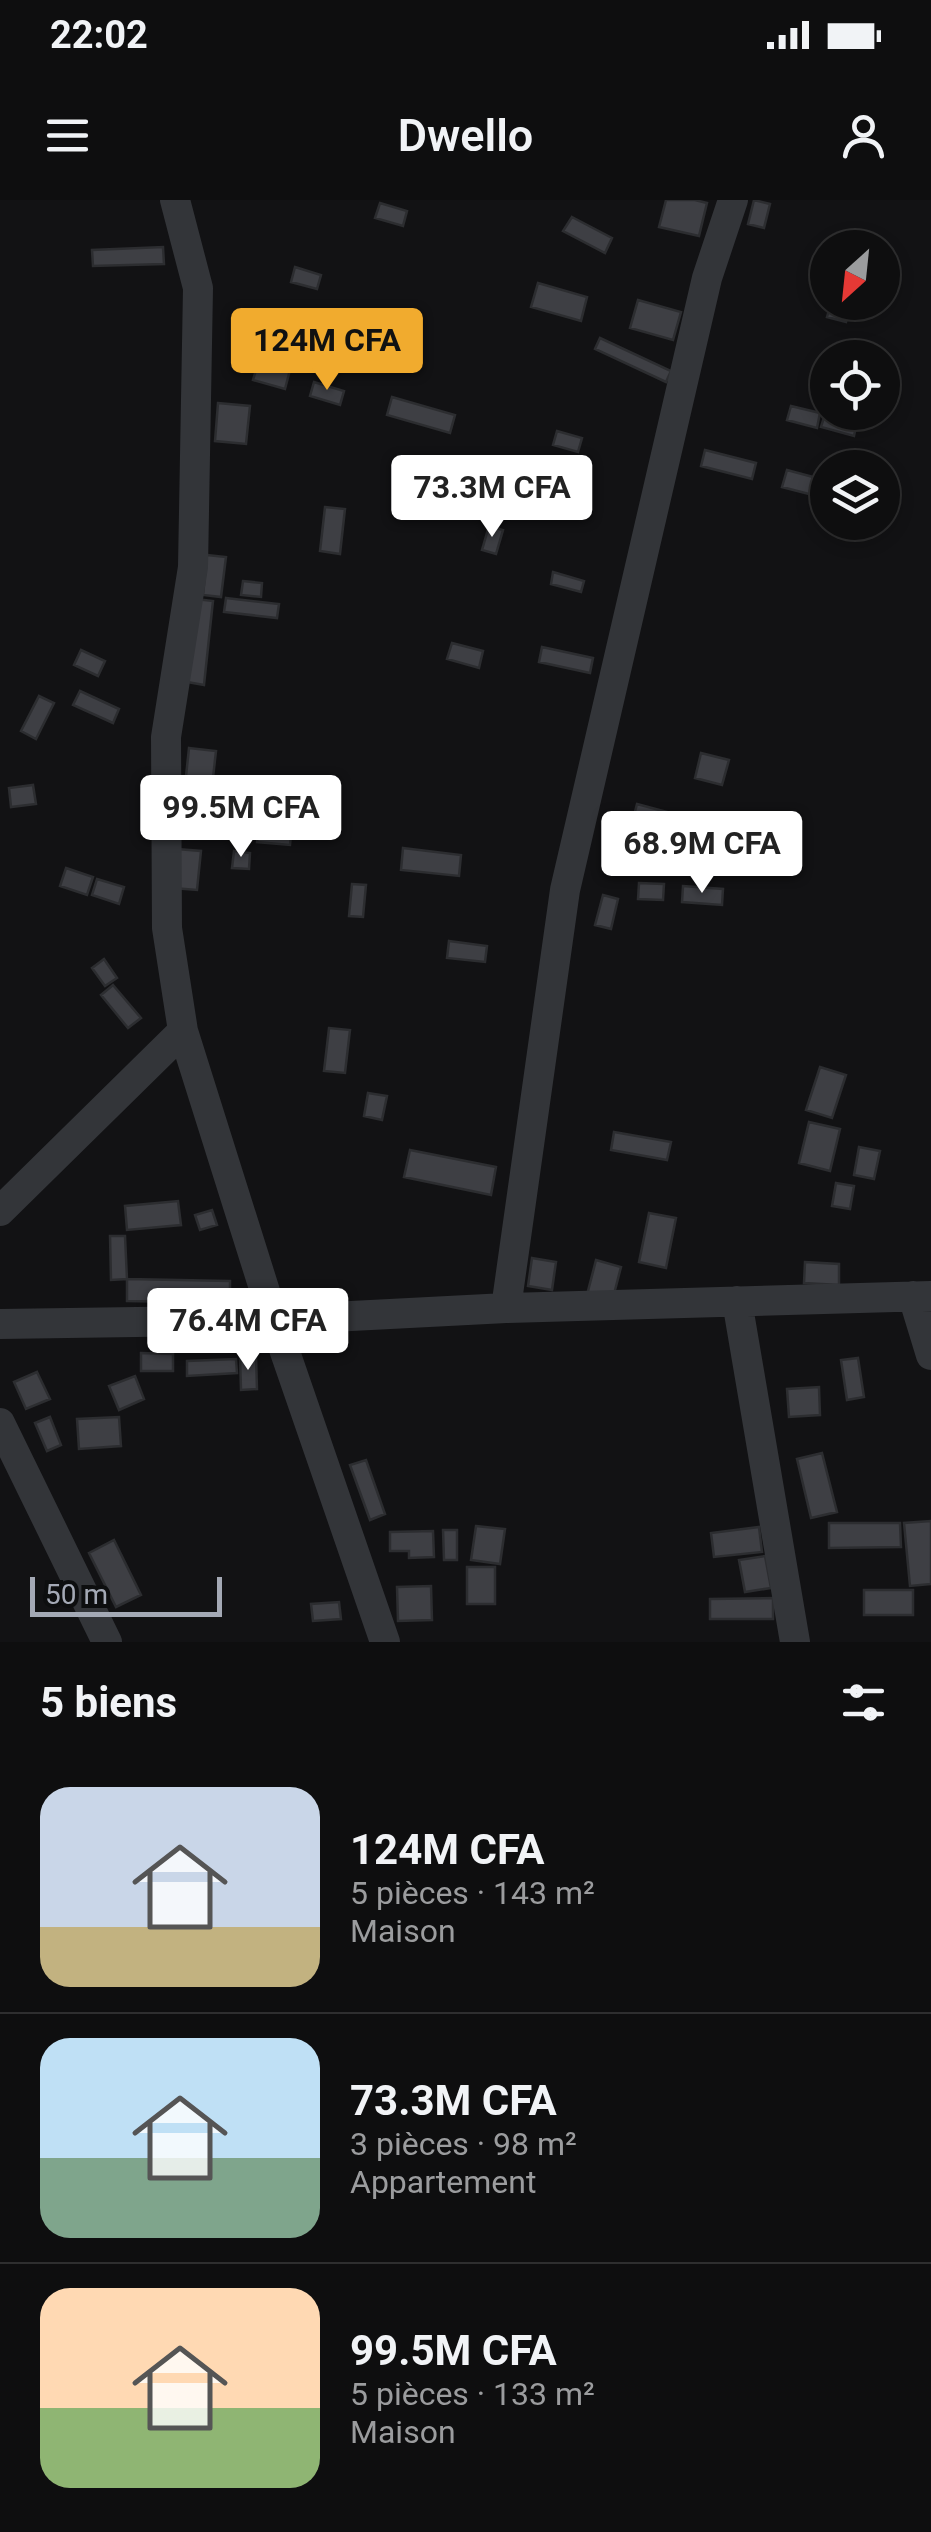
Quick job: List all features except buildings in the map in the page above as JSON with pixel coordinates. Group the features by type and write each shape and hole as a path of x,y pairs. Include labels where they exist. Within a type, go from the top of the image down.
{"street":[{"path":"174,200 198,288 193,568 166,737 167,928 183,1031 274,1320 385,1642"},
{"path":"506,1308 565,890 707,278 733,200"},
{"path":"0,1212 183,1031"},
{"path":"0,1324 274,1320 506,1308 922,1296 931,1355"},
{"path":"737,1301 795,1642"},
{"path":"0,1423 106,1642"}]}
